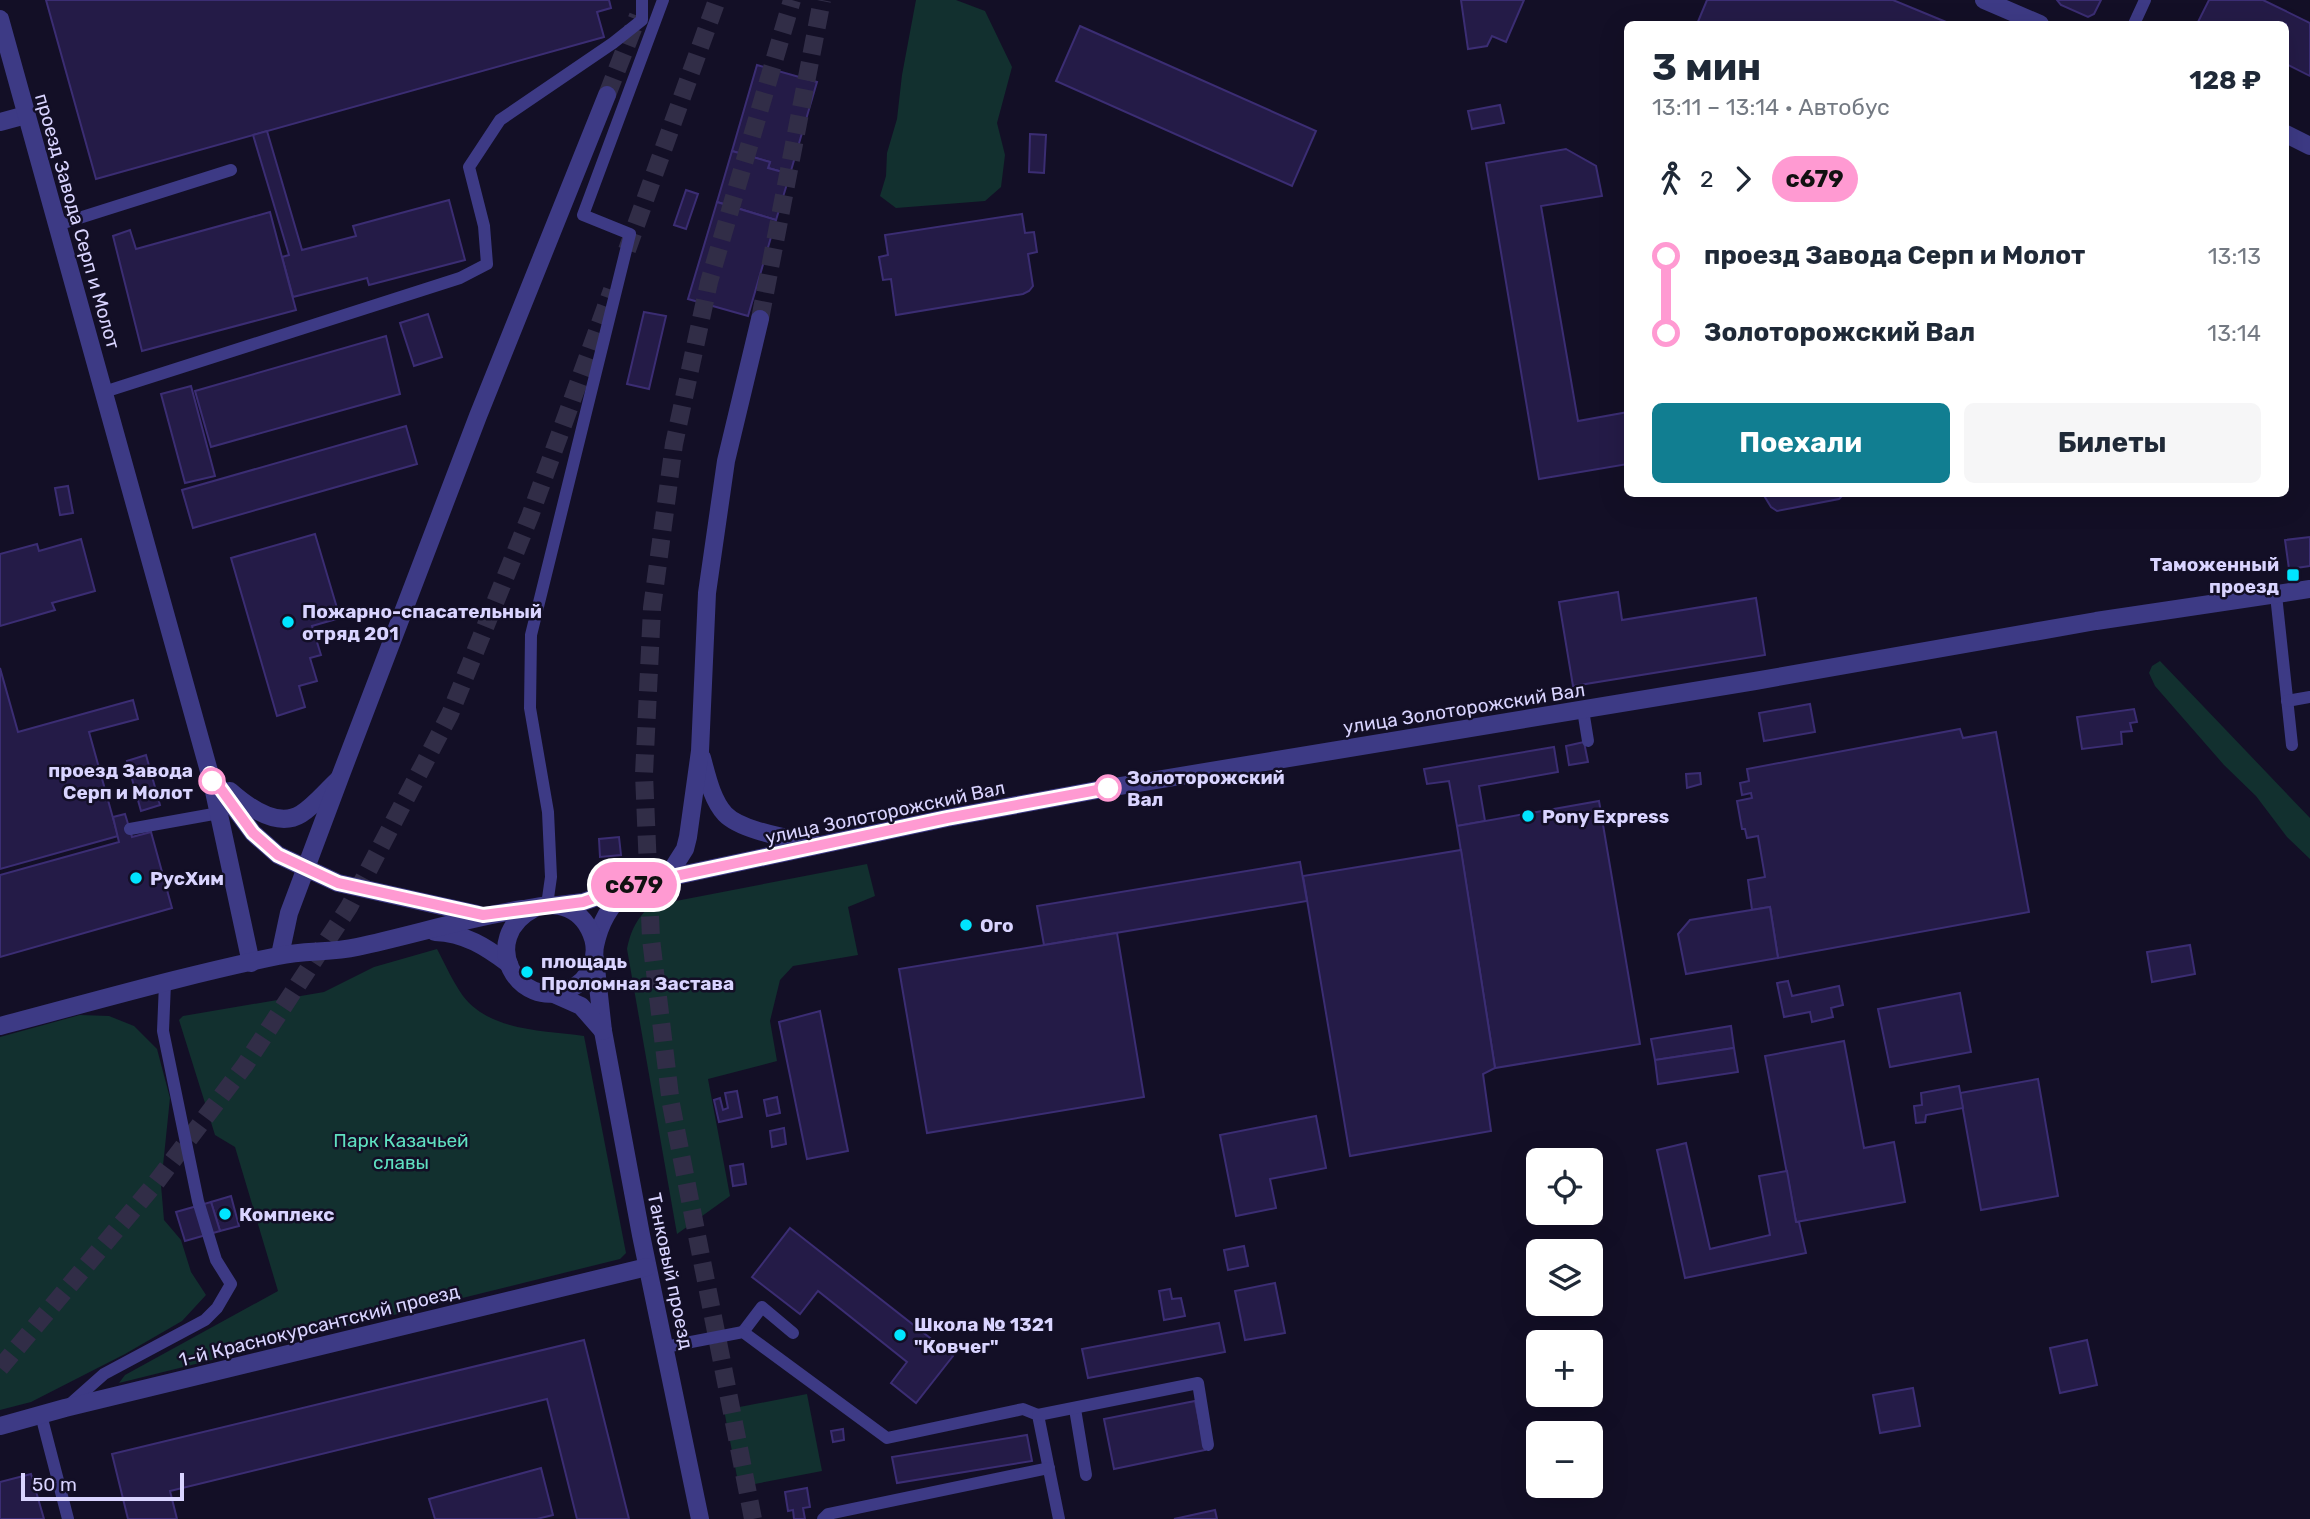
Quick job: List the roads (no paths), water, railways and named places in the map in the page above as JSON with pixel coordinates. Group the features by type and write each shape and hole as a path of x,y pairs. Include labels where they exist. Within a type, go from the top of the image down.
{"street":[{"path":"1984,0 2008,5 2035,21"},
{"name":"проезд Завода Серп и Молот","path":"0,19 210,774 251,963"},
{"path":"280,955 289,914 340,778 478,416 607,95"},
{"path":"0,122 26,115"},
{"path":"2289,136 2310,146"},
{"path":"666,878 685,849 700,751 709,580 726,461 760,319"},
{"name":"улица Золоторожский Вал","path":"547,906 583,902 629,886 947,818 1108,788 1583,710 2096,621 2310,589"},
{"path":"700,751 712,791 725,815 751,829 824,846"},
{"path":"210,774 253,833 278,855 338,883 483,915"},
{"path":"210,774 248,805 279,818 300,815 340,778"},
{"path":"554,994 566,991 585,978 595,951 598,929 605,915 629,886"},
{"path":"547,906 516,921 510,930 506,953 509,964 514,975 532,990 554,994 581,1006 603,1031"},
{"path":"0,1026 280,955 354,948 483,915 547,906 569,909 587,924 595,951"},
{"path":"422,931 449,932 468,938 509,964"},
{"name":"Танковый проезд","path":"595,951 603,1031 700,1519"},
{"name":"1-й Краснокурсантский проезд","path":"0,1426 648,1266"}],"lane":[{"path":"104,392 447,282 487,264 484,226 469,167 500,120 613,43 642,20 642,0"},
{"path":"547,906 551,877 548,813 530,708 531,635 630,234 583,215 663,0"},
{"path":"2135,21 2145,0"},
{"path":"57,225 230,170"},
{"path":"2276,595 2292,745"},
{"path":"2287,701 2310,698"},
{"path":"1583,710 1588,741"},
{"path":"130,829 219,813"},
{"path":"65,1408 104,1374 205,1320 217,1308 230,1284 216,1260 198,1201 163,1031 165,984"},
{"path":"665,1347 743,1332 762,1307 793,1333"},
{"path":"743,1332 887,1438 1023,1409 1038,1415 1198,1383 1208,1445"},
{"path":"1075,1409 1086,1475"},
{"path":"41,1415 68,1519"},
{"path":"1038,1415 1059,1519"},
{"path":"823,1519 828,1514 1049,1468"}],"tunnel":[{"path":"627,250 717,0"},
{"path":"753,1519 671,1104 651,939 644,774 652,608 674,444 709,282 792,0"},
{"path":"760,319 822,0"},
{"path":"607,95 638,16"},
{"path":"0,1368 154,1185 245,1065 349,907 450,714 530,516 612,290"}],"place":[{"name":"Таможенный проезд","path":"2293,575"},
{"name":"Пожарно-спасательный отряд 201","path":"288,622"},
{"name":"проезд Завода Серп и Молот","path":"212,781"},
{"name":"Золоторожский Вал","path":"1108,788"},
{"name":"Pony Express","path":"1528,816"},
{"name":"РусХим","path":"136,878"},
{"name":"Ого","path":"966,925"},
{"name":"площадь Проломная Застава","path":"527,972"},
{"name":"Комплекс","path":"225,1214"},
{"name":"Школа № 1321 \"Ковчег\"","path":"900,1335"}],"park label":[{"name":"Парк Казачьей славы","path":"401,1151"}]}
